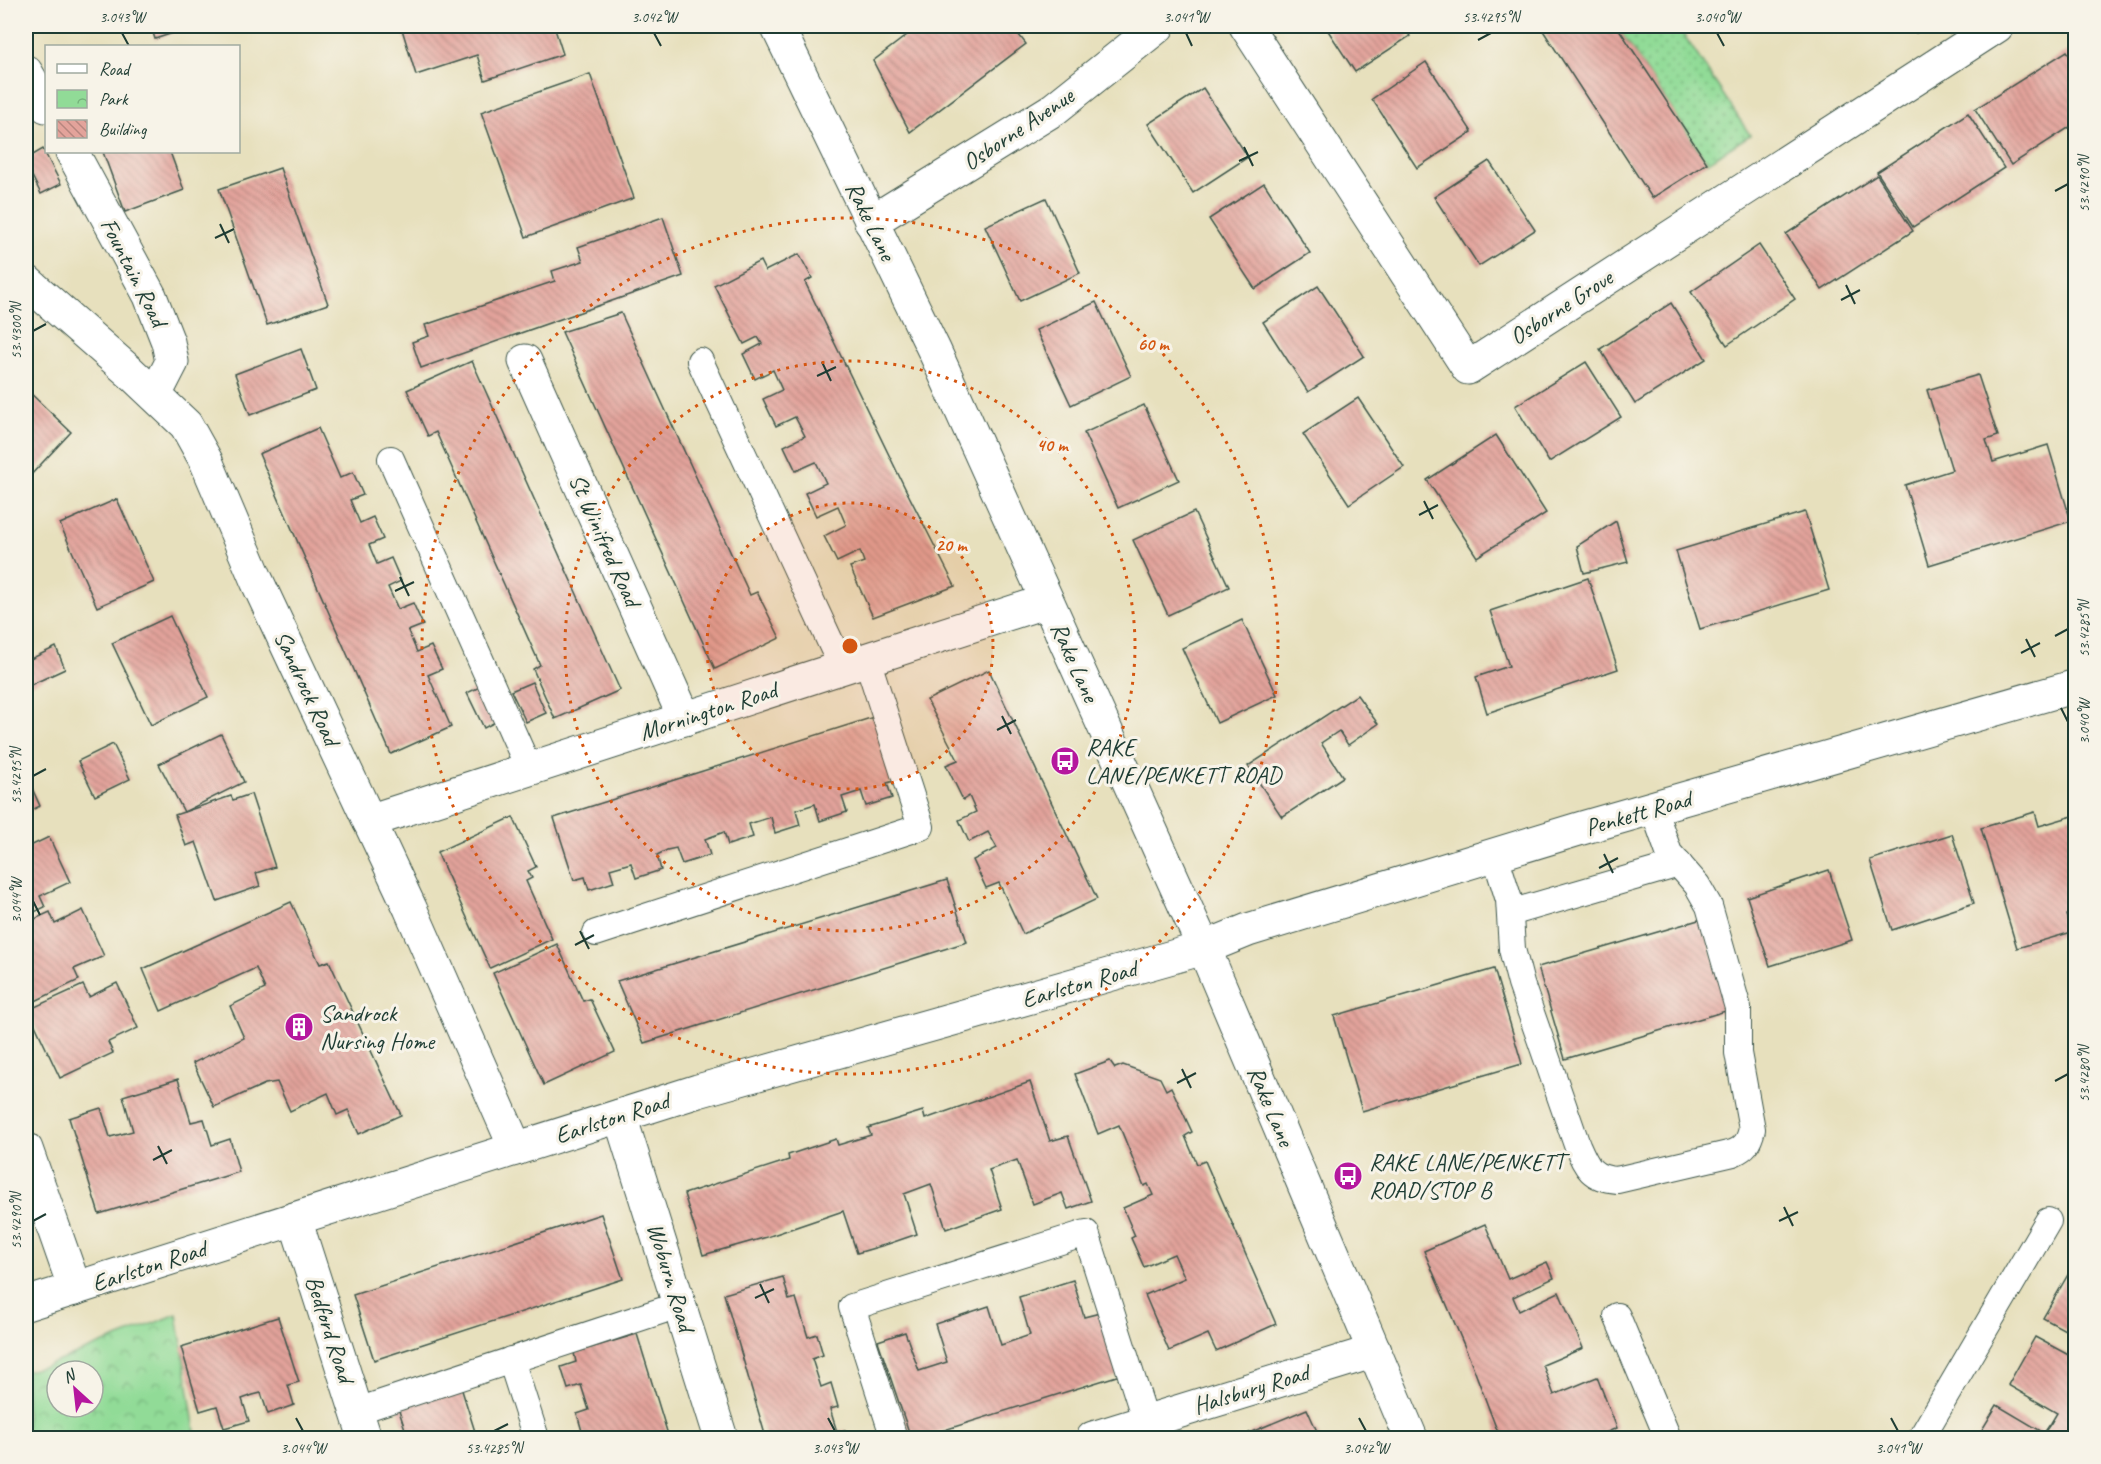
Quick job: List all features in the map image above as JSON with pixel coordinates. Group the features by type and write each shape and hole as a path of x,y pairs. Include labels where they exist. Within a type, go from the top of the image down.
{"street":[{"name":"Rake Lane","path":"777,26 935,352 1204,948 1411,1438"},
{"name":"Osborne Avenue","path":"871,222 1054,109 1158,26"},
{"name":"Osborne Grove","path":"1246,26 1468,368 1997,26"},
{"path":"26,72 45,103"},
{"name":"Fountain Road","path":"73,153 150,296 168,342 172,362 155,395"},
{"name":"Sandrock Road","path":"26,281 40,312 155,395 186,425 206,461 257,581 410,908 516,1149"},
{"name":"St Winifred Road","path":"525,361 685,718"},
{"name":"Mornington Road","path":"369,821 1047,601"},
{"name":"Penkett Road","path":"1204,948 1248,930 1495,855 2076,686"},
{"name":"Earlston Road","path":"26,1304 698,1091 1204,948"},
{"name":"Woburn Road","path":"620,1116 721,1438"},
{"path":"26,1149 75,1289"},
{"name":"Bedford Road","path":"295,1219 361,1425"},
{"name":"Halsbury Road","path":"1093,1438 1375,1351"}],"lane":[{"path":"596,933 921,827 854,663 700,361"},
{"path":"391,459 529,769"},
{"path":"1495,855 1509,900 1512,949 1521,984 1577,1145 1590,1169 1601,1179 1617,1180 1732,1154 1743,1149 1750,1140 1752,1128 1738,1053 1738,1008 1709,906 1697,885 1669,853 1653,808"},
{"path":"1510,913 1679,864"},
{"path":"1921,1438 2048,1221"},
{"path":"894,1438 852,1307 1086,1233 1146,1422"},
{"path":"361,1425 511,1360 679,1305"},
{"path":"1617,1316 1668,1438"},
{"path":"511,1360 536,1438"}],"green space":[{"path":"1617,26 1678,26 1750,135 1707,163"},
{"path":"177,1314 196,1438 26,1438 26,1371 45,1366 45,1419 105,1419 105,1359 64,1359"}],"building":[{"path":"151,26 194,26 155,39"},
{"path":"401,26 554,26 563,54 485,80 477,55 416,75"},
{"path":"919,26 1012,26 1026,44 910,132 873,61"},
{"path":"1325,26 1403,26 1410,36 1355,72"},
{"path":"1540,26 1617,26 1707,163 1652,198"},
{"path":"1911,26 1929,26 1916,33"},
{"path":"2067,51 2076,65 2076,123 2011,165 1975,109"},
{"path":"1426,62 1472,132 1417,168 1372,99"},
{"path":"590,74 634,198 526,237 481,112"},
{"path":"1203,88 1248,157 1193,193 1148,124"},
{"path":"1968,113 2004,168 1913,227 1877,172"},
{"path":"43,149 61,184 41,194 26,164 26,159"},
{"path":"103,153 170,153 184,190 125,212"},
{"path":"1489,161 1535,230 1479,266 1434,197"},
{"path":"280,168 328,304 267,325 219,189"},
{"path":"1877,175 1913,231 1822,290 1786,234"},
{"path":"1264,183 1310,253 1255,289 1209,219"},
{"path":"1046,198 1080,273 1020,301 985,226"},
{"path":"663,217 683,276 421,368 412,342 429,336 425,325 555,281 552,271 583,261 578,247"},
{"path":"1759,245 1795,299 1727,345 1691,292"},
{"path":"799,254 812,278 805,282 955,586 873,617 850,567 864,562 860,551 837,562 824,536 846,525 838,506 816,516 805,493 826,483 816,462 796,471 784,446 805,436 795,417 776,426 763,399 782,390 773,370 755,379 743,354 762,344 758,337 744,344 714,285 760,261 765,271"},
{"path":"1318,286 1364,356 1308,392 1263,322"},
{"path":"1096,302 1131,376 1071,405 1036,330"},
{"path":"1671,303 1706,359 1635,404 1600,349"},
{"path":"621,313 750,595 757,592 780,638 715,669 562,332"},
{"path":"301,349 316,390 250,415 235,374"},
{"path":"472,361 620,690 555,719 533,669 540,665 436,432 428,436 407,390"},
{"path":"1586,362 1621,417 1549,462 1515,406"},
{"path":"1978,375 1998,436 1986,440 1993,462 2048,445 2071,521 1929,565 1905,485 1952,470 1927,390"},
{"path":"26,389 71,432 28,478 26,475"},
{"path":"1358,398 1404,467 1349,504 1303,434"},
{"path":"1144,405 1179,480 1118,508 1084,433"},
{"path":"318,428 340,478 353,472 363,495 350,500 360,523 373,517 383,539 369,545 377,564 391,558 401,581 388,587 398,609 413,603 423,625 408,631 417,652 431,646 442,669 428,675 451,727 391,754 259,454"},
{"path":"1496,435 1546,513 1477,557 1427,480"},
{"path":"117,499 154,582 97,607 60,524"},
{"path":"1194,512 1229,587 1168,615 1133,540"},
{"path":"1805,512 1829,590 1700,629 1676,551"},
{"path":"1616,521 1628,562 1584,573 1577,546"},
{"path":"1588,578 1618,669 1487,713 1476,677 1509,666 1490,611"},
{"path":"170,616 208,697 151,725 112,643"},
{"path":"1242,620 1277,695 1217,723 1182,648"},
{"path":"56,647 65,669 26,687 26,661"},
{"path":"989,670 1097,899 1023,934 999,883 986,888 973,860 997,848 988,832 969,842 959,820 976,812 969,796 963,800 946,765 958,760 927,700"},
{"path":"532,682 546,713 526,722 511,691"},
{"path":"486,684 503,718 484,728 467,693"},
{"path":"1357,695 1378,724 1348,745 1339,731 1321,743 1343,777 1282,817 1248,766"},
{"path":"877,716 897,780 887,783 892,798 866,806 861,791 842,797 847,812 820,821 815,804 796,810 800,825 775,833 771,817 749,824 753,837 728,845 724,832 705,839 710,855 682,864 676,848 657,855 661,870 636,878 631,863 610,869 614,882 589,890 585,877 574,880 554,818"},
{"path":"221,734 244,782 184,812 159,764"},
{"path":"113,744 130,779 95,796 78,761"},
{"path":"26,775 40,806 26,813"},
{"path":"251,794 275,867 256,873 260,886 217,901 196,842 186,846 175,815 231,796 233,800"},
{"path":"2035,812 2039,826 2076,815 2076,913 2067,915 2072,932 2017,948 1981,828"},
{"path":"513,817 536,867 528,871 532,878 526,881 552,939 490,968 437,852"},
{"path":"1952,834 1974,903 1892,930 1870,860"},
{"path":"49,837 70,882 40,896 45,907 26,916 26,848"},
{"path":"1829,870 1852,940 1770,966 1747,897"},
{"path":"947,880 967,942 644,1043 617,981"},
{"name":"Sandrock Nursing Home","path":"291,902 320,964 329,961 401,1115 359,1134 348,1110 337,1115 328,1093 290,1111 277,1082 265,1084 214,1107 193,1063 244,1038 230,1006 265,989 256,968 161,1011 143,969"},
{"path":"83,910 104,956 74,969 79,980 27,1005 26,923 50,912 55,924"},
{"path":"1702,919 1729,1010 1565,1059 1538,967"},
{"path":"557,944 583,1001 590,999 615,1052 544,1085 493,973"},
{"path":"1494,969 1522,1064 1362,1111 1334,1016"},
{"path":"117,983 138,1028 108,1042 113,1053 60,1078 28,1010 83,985 89,997"},
{"path":"1110,1061 1115,1068 1123,1065 1160,1078 1166,1090 1171,1087 1192,1132 1185,1136 1197,1164 1205,1161 1276,1324 1216,1351 1208,1334 1169,1351 1145,1295 1185,1278 1174,1254 1144,1267 1131,1238 1135,1236 1123,1208 1153,1195 1148,1184 1144,1186 1119,1125 1098,1134 1075,1074"},
{"path":"178,1079 191,1122 204,1119 212,1145 230,1139 239,1172 99,1214 69,1118 101,1108 110,1137 133,1131 123,1096"},
{"path":"1030,1082 1050,1141 1068,1136 1091,1201 1068,1209 1062,1193 1033,1204 1017,1160 989,1170 1002,1209 946,1229 931,1184 904,1194 917,1234 888,1244 857,1253 843,1211 767,1237 703,1255 684,1194 789,1160 788,1155 836,1139 838,1145 871,1135 868,1128 923,1111 925,1119"},
{"path":"601,1214 623,1279 374,1360 353,1295"},
{"path":"1485,1224 1508,1279 1547,1262 1554,1278 1513,1297 1519,1311 1559,1292 1583,1348 1543,1365 1554,1395 1597,1377 1617,1428 1593,1438 1500,1438 1472,1364 1424,1251"},
{"path":"2073,1266 2076,1268 2076,1336 2043,1318"},
{"path":"783,1277 789,1300 796,1298 808,1337 817,1334 823,1355 812,1359 821,1387 831,1383 838,1407 830,1409 837,1432 845,1430 848,1438 766,1438 724,1294"},
{"path":"1073,1280 1084,1317 1100,1313 1120,1375 919,1438 911,1438 878,1341 905,1332 919,1371 947,1362 935,1324 989,1306 1001,1345 1030,1335 1019,1297"},
{"path":"278,1317 299,1382 288,1385 294,1405 268,1414 261,1393 253,1395 242,1399 249,1421 224,1428 217,1406 200,1411 181,1347"},
{"path":"637,1334 669,1438 601,1438 600,1434 584,1438 577,1414 589,1410 581,1385 568,1389 561,1367 576,1362 574,1353"},
{"path":"2035,1337 2076,1359 2076,1438 1977,1438 1997,1405 2044,1433 2057,1413 2008,1385"},
{"path":"461,1387 477,1438 408,1438 398,1408"},
{"path":"1307,1409 1320,1438 1251,1438 1249,1433"}],"place":[{"name":"RAKE LANE/PENKETT ROAD","path":"1065,761"},
{"name":"Sandrock Nursing Home","path":"299,1027"},
{"name":"RAKE LANE/PENKETT ROAD/STOP B","path":"1348,1176"}]}
